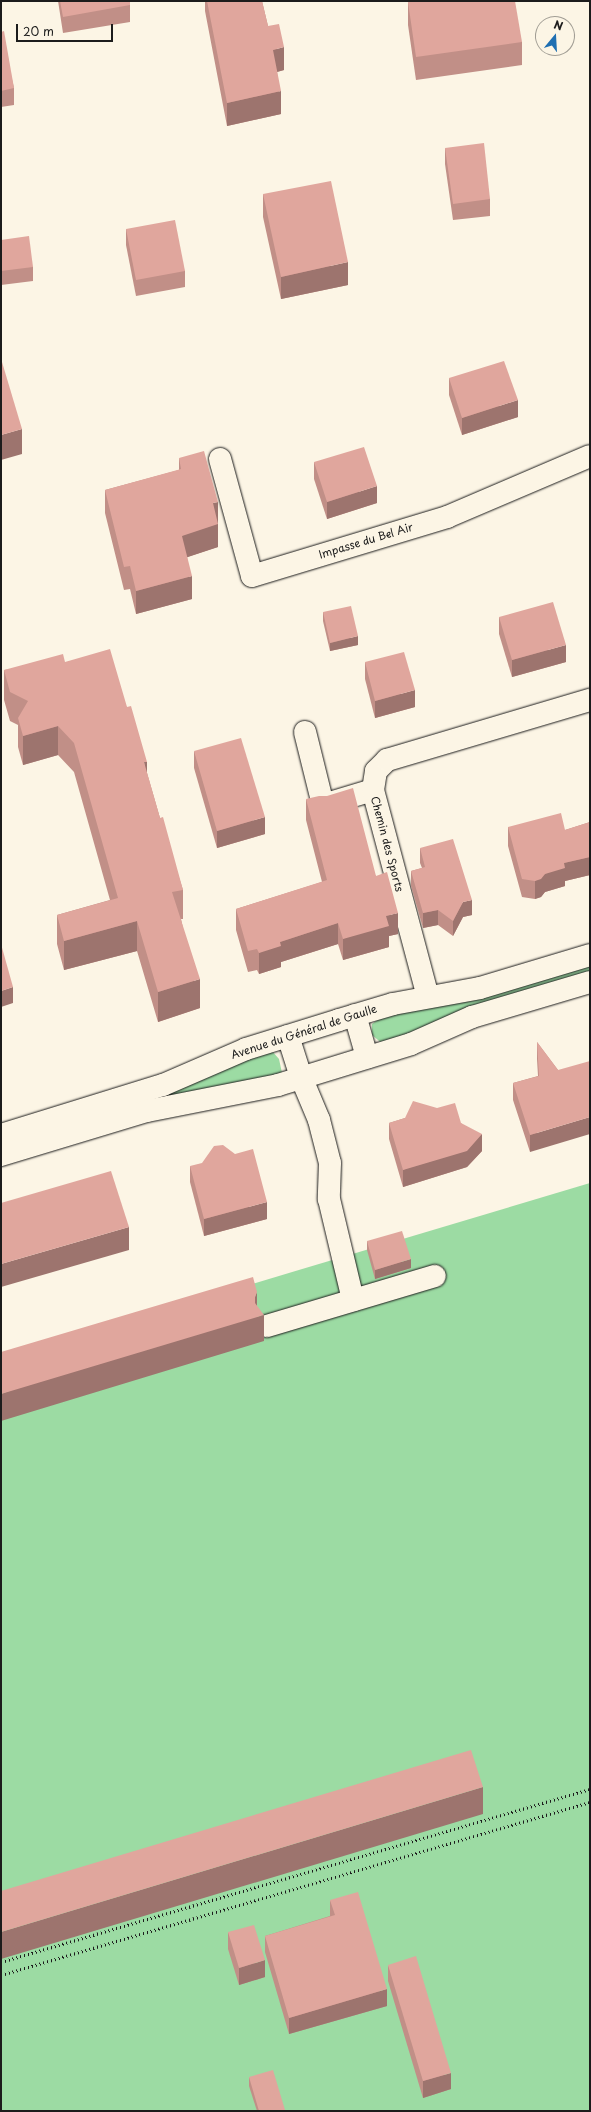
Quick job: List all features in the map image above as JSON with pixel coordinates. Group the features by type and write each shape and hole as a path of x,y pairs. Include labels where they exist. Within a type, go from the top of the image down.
{"main road":[{"name":"Impasse du Bel Air","path":"220,459 252,576 447,517 590,456"},
{"name":"Chemin des Sports","path":"428,998 373,790 376,771 387,760 590,700"},
{"path":"305,732 324,805 373,790"},
{"name":"Avenue du Général de Gaulle","path":"1,1135 163,1085 246,1049 355,1015 393,1004 485,987 590,955"},
{"path":"1,1155 147,1111 193,1100 263,1088 301,1077 411,1044 472,1017 590,982"},
{"path":"355,1015 367,1057"},
{"path":"288,1036 301,1077 319,1120 330,1163 329,1199 353,1300"},
{"path":"267,1326 435,1276"}],"path":[{"path":"1,1962 590,1789"},
{"path":"1,1975 590,1802"}],"green space":[{"path":"590,964 590,974 384,1045 372,1035 372,1024 384,1015"},
{"path":"263,1051 272,1051 279,1059 282,1073 1,1141"},
{"path":"590,1183 590,2111 1,2111 1,1359"}],"building":[{"path":"60,1 130,1 130,5 63,17"},
{"path":"207,1 262,1 268,26 279,24 284,47 273,50 281,91 227,103"},
{"path":"515,1 522,42 416,57 408,2"},
{"path":"4,31 14,88 1,91 1,32"},
{"path":"484,143 490,199 453,204 445,148"},
{"path":"331,181 348,262 281,277 263,194"},
{"path":"175,220 185,271 136,280 126,229"},
{"path":"29,236 33,267 1,271 1,240"},
{"path":"504,361 518,400 462,418 449,378"},
{"path":"1,362 22,429 1,435"},
{"path":"364,447 377,486 327,502 314,462"},
{"path":"204,451 218,502 213,503 218,524 182,536 192,576 136,591 130,566 124,567 105,490 181,469 179,458"},
{"path":"553,602 566,645 512,660 499,617"},
{"path":"351,606 358,636 330,643 323,612"},
{"path":"110,649 127,707 131,706 147,762 144,762 160,818 163,817 183,890 172,892 200,979 158,992 137,921 64,941 57,915 118,898 74,743 58,726 23,736 18,718 28,701 10,692 4,670 63,654 65,662"},
{"path":"404,652 415,690 375,701 365,662"},
{"path":"241,738 265,817 217,831 194,751"},
{"path":"353,788 376,876 387,872 398,913 386,916 389,926 343,939 338,923 280,942 281,946 259,953 257,949 248,951 236,909 327,880 306,799 327,796"},
{"path":"561,813 565,830 590,822 590,857 564,863 565,868 545,874 541,879 535,881 522,879 508,827"},
{"path":"453,839 472,900 463,902 453,921 438,910 423,913 411,871 425,867 420,848"},
{"path":"1,944 13,987 1,991"},
{"path":"537,1042 558,1070 590,1061 590,1117 530,1135 513,1083 539,1076"},
{"path":"413,1101 437,1108 455,1103 461,1123 482,1134 467,1151 403,1170 389,1123 405,1118"},
{"path":"223,1145 235,1154 253,1149 267,1202 204,1219 190,1166 202,1163 214,1146"},
{"path":"111,1171 129,1227 1,1264 1,1203"},
{"path":"402,1231 411,1259 375,1270 367,1241"},
{"path":"253,1277 257,1292 255,1303 264,1315 1,1394 1,1352"},
{"path":"471,1750 483,1787 1,1932 1,1891"},
{"path":"358,1892 387,1989 289,2018 265,1936 335,1915 330,1900"},
{"path":"254,1925 265,1960 239,1968 228,1932"},
{"path":"416,1956 451,2073 423,2081 388,1965"},
{"path":"273,2070 285,2110 259,2111 249,2077"}]}
